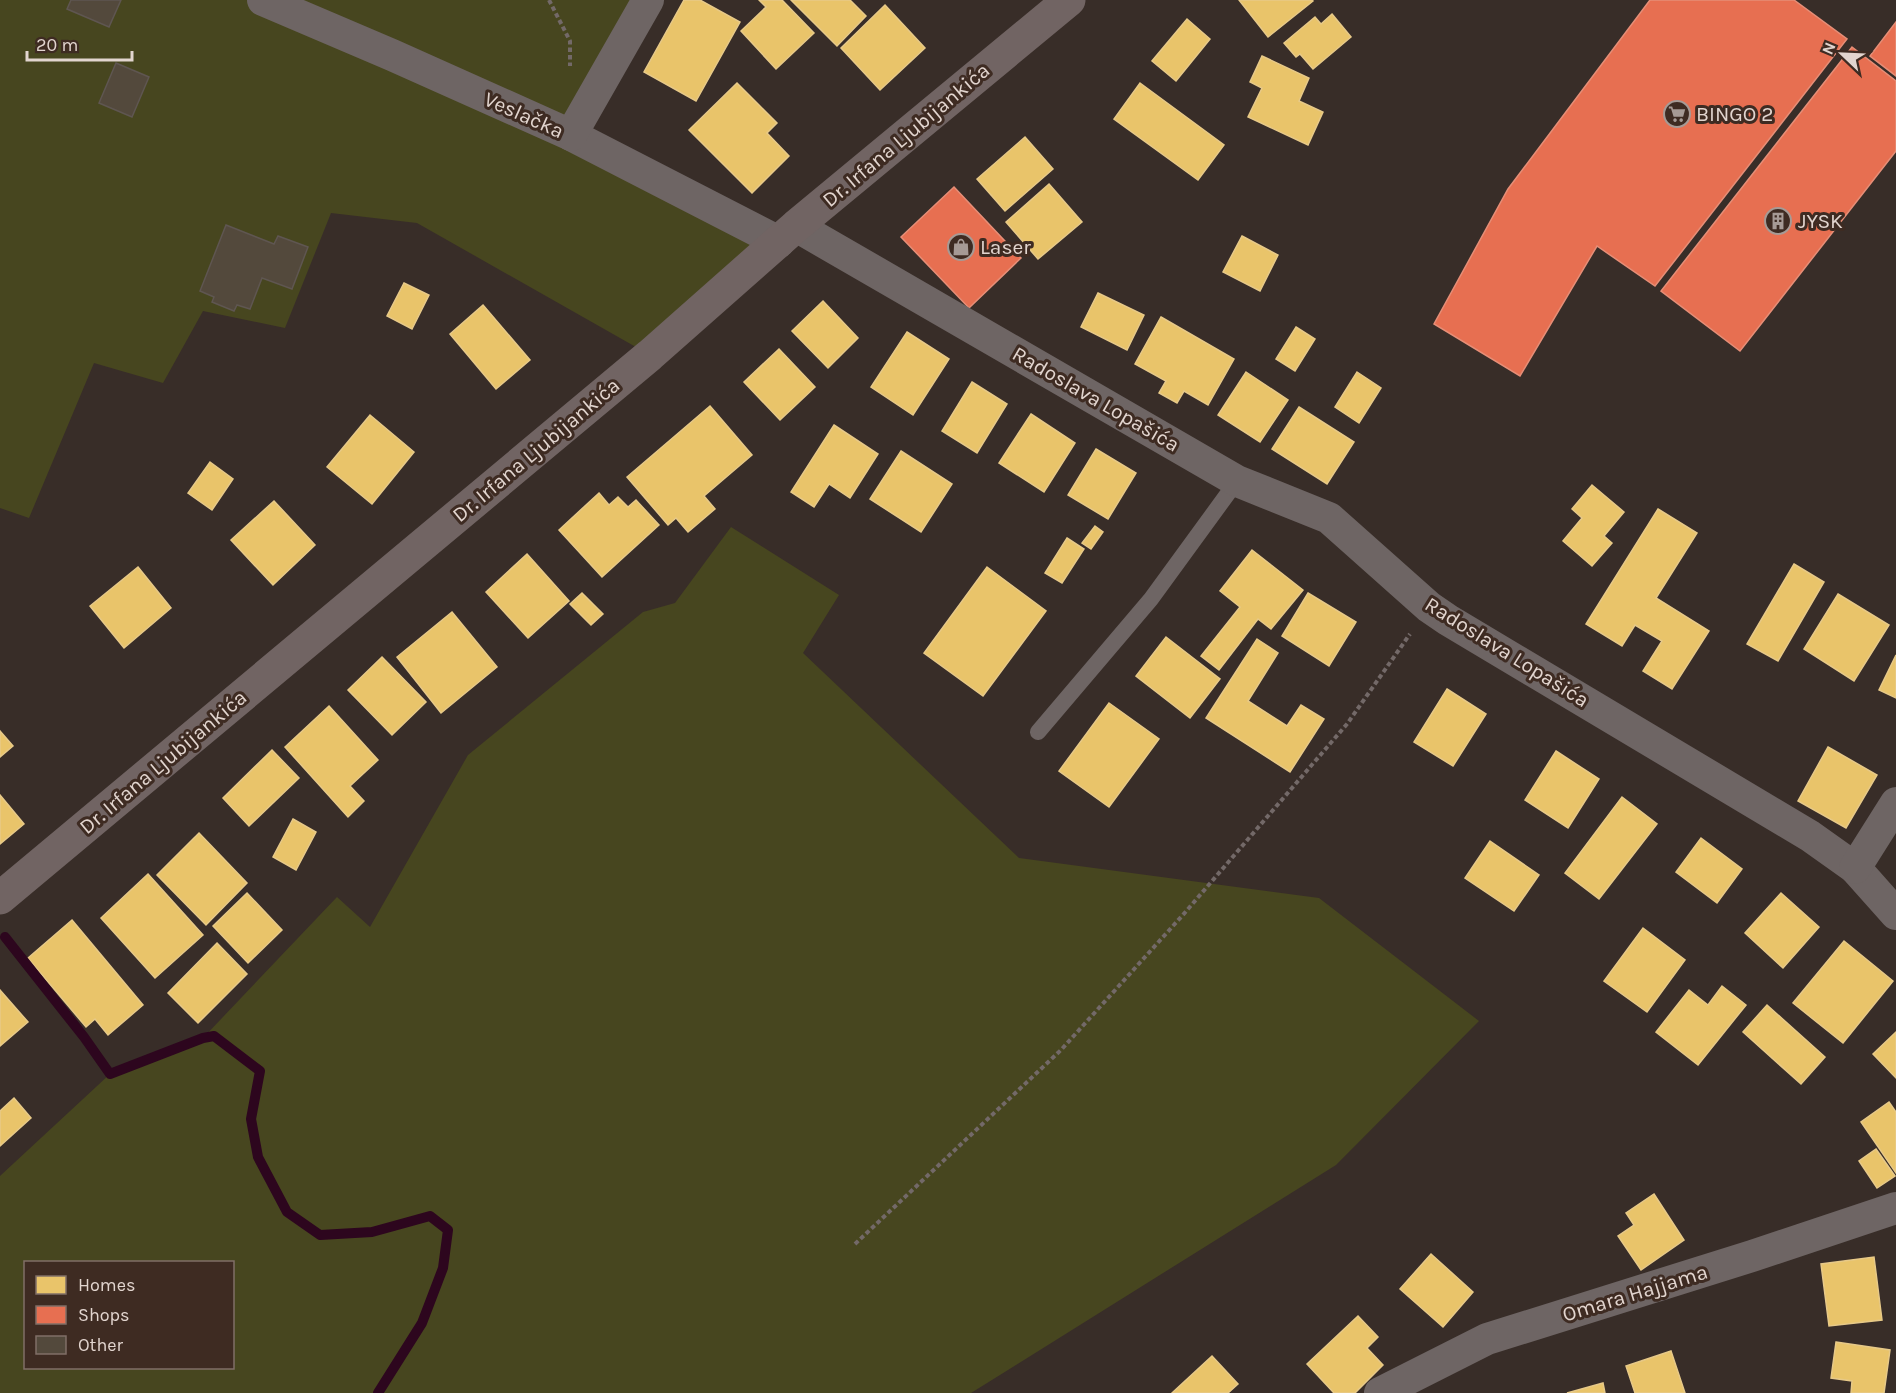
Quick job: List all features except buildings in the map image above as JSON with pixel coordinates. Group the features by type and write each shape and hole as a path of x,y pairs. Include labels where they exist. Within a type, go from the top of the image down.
{"main road":[{"name":"Dr. Irfana Ljubijankića","path":"0,898 650,355 788,234 1069,0"}],"street":[{"name":"Veslačka","path":"263,0 392,55 788,234"},
{"path":"571,135 648,0"},
{"name":"Radoslava Lopašića","path":"788,234 1237,481 1329,518 1429,607 1810,836 1855,868 1896,914"},
{"path":"1855,868 1896,803"},
{"name":"Omara Hajjama","path":"1380,1393 1487,1339 1896,1208"}],"lane":[{"path":"1038,732 1151,598 1237,481"}],"path":[{"path":"549,0 570,41 570,76"},
{"path":"855,1244 1061,1050 1167,933 1347,724 1429,607"}],"shaded area":[{"path":"0,0 648,0 571,135 779,242 650,355 417,223 331,213 285,328 203,311 163,383 94,363 29,518 0,508"},
{"path":"731,527 839,595 803,653 1019,858 1319,898 1479,1021 1336,1165 971,1393 0,1393 0,1176 110,1074 203,1038 337,897 370,927 468,755 643,612 675,603"}],"waterway":[{"path":"5,937 84,1037 110,1074 203,1038 214,1036 260,1071 251,1119 258,1157 287,1212 320,1235 372,1232 430,1216 448,1230 443,1268 422,1323 378,1393"}],"place":[{"name":"BINGO 2","path":"1677,114"},
{"name":"JYSK","path":"1778,221"},
{"name":"Laser","path":"961,247"}]}
